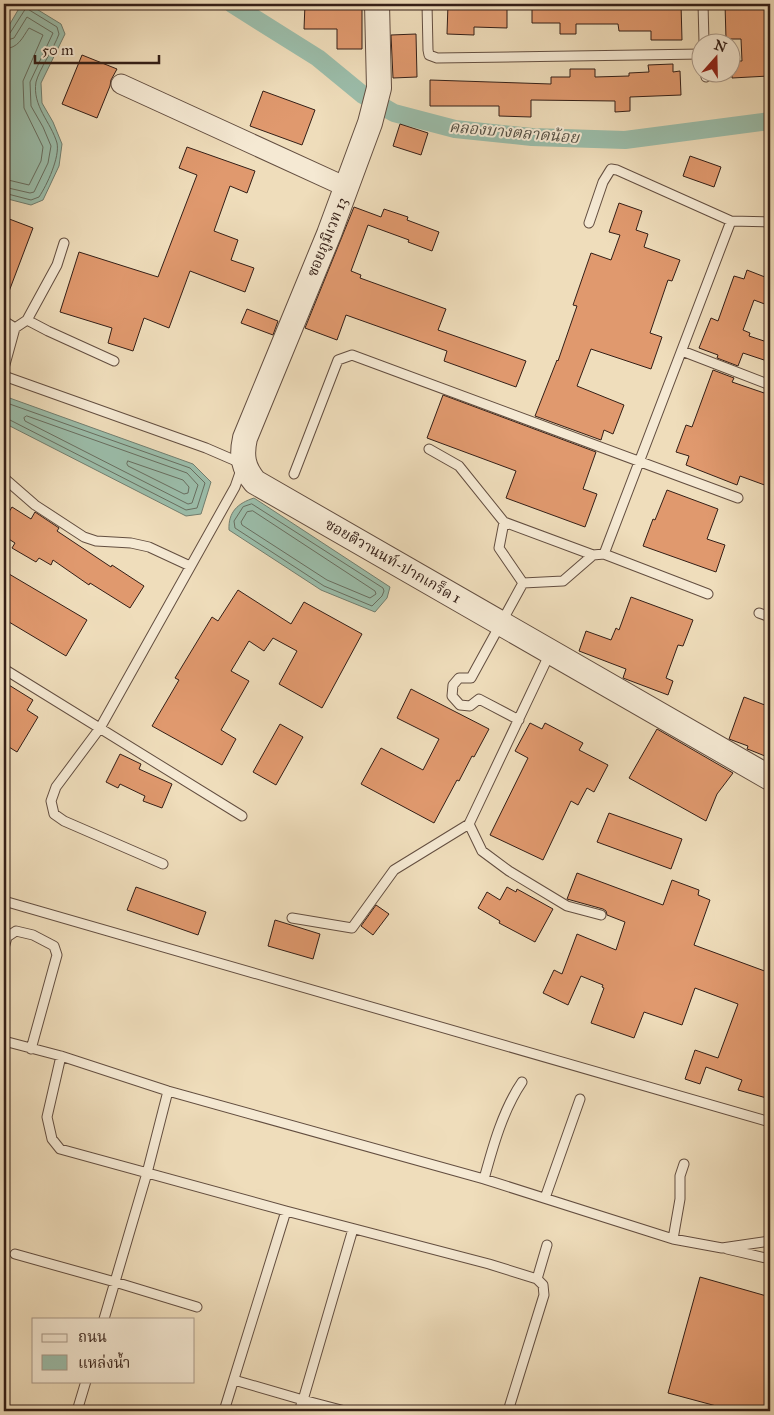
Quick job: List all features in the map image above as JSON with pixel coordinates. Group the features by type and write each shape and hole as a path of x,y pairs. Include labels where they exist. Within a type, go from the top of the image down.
{"street":[{"name":"ซอยภูมิเวท 13","path":"243,464 242,453 245,438 370,123 379,88 377,4"},
{"path":"121,84 346,187"},
{"name":"ซอยติวานนท์-ปากเกร็ด 1","path":"243,464 255,482 770,778"}],"lane":[{"path":"428,4 428,50 429,55 437,58 692,54"},
{"path":"703,4 704,32"},
{"path":"589,223 603,182 611,169 731,221 770,222"},
{"path":"604,554 731,221"},
{"path":"4,368 15,328 27,320 57,265 64,243"},
{"path":"27,320 114,361"},
{"path":"4,321 15,328"},
{"path":"682,352 770,385"},
{"path":"294,474 338,360 352,355 738,498"},
{"name":"ซอยติวานนท์-ปากเกร็ด 1","path":"4,376 206,448 243,464"},
{"path":"429,449 459,466 504,522 593,555 604,554 708,594"},
{"path":"163,864 64,821 54,814 51,801 56,786 100,728 235,487 243,464"},
{"path":"4,478 36,505 84,537 96,541 131,542 149,547 190,566"},
{"path":"504,522 499,548 523,583"},
{"path":"523,583 563,581 593,555"},
{"path":"519,720 478,699 470,706 460,705 452,696 453,685 459,678 471,678 523,583"},
{"path":"758,613 770,617"},
{"path":"292,918 352,928 394,870 469,824 550,653"},
{"path":"4,669 242,816"},
{"path":"469,824 482,851 510,872 567,906 601,915"},
{"path":"4,901 770,1122"},
{"path":"4,948 7,937 16,931 33,935 54,946 57,955 32,1048"},
{"path":"4,1041 61,1056 168,1090 484,1178 673,1239 770,1259"},
{"path":"61,1056 46,1117 54,1142 60,1149 352,1229 489,1264 537,1279 543,1285 544,1294 508,1411"},
{"path":"484,1178 494,1144 515,1092 522,1082"},
{"path":"104,1318 147,1173 168,1090"},
{"path":"545,1198 580,1099"},
{"path":"673,1239 680,1199 680,1176 684,1164"},
{"path":"224,1411 286,1211"},
{"path":"299,1411 352,1229"},
{"path":"722,1248 770,1241"},
{"path":"537,1279 547,1245"},
{"path":"15,1254 197,1307"},
{"path":"234,1380 346,1411"},
{"path":"77,1411 86,1382"}],"water":[{"path":"21,5 30,5 61,24 65,34 41,83 42,103 53,122 62,144 59,166 43,200 31,205 4,198 4,34"},
{"path":"4,396 193,464 211,482 201,514 186,516 4,423"},
{"path":"254,498 390,587 387,598 375,612 321,590 229,530 230,518 235,509"}],"building":[{"path":"305,4 362,4 362,49 337,49 337,29 304,29"},
{"path":"448,4 507,4 507,28 474,27 474,35 447,34"},
{"path":"532,4 681,4 682,40 651,40 651,31 619,31 618,24 576,24 576,34 560,34 560,23 532,23"},
{"path":"725,4 770,4 770,44 767,44 769,76 742,77 742,32 726,32"},
{"path":"416,34 417,77 393,78 391,35"},
{"path":"82,55 117,69 97,118 62,104"},
{"path":"673,64 673,72 680,71 681,95 630,97 630,111 615,112 615,101 531,100 531,117 499,116 499,106 430,106 430,80 551,84 551,77 570,77 570,69 595,69 595,77 629,76 629,73 649,72 648,65"},
{"path":"263,91 315,110 302,145 250,126"},
{"path":"400,124 428,133 421,155 393,146"},
{"path":"187,147 255,171 247,193 230,186 214,231 238,240 231,260 254,268 245,292 190,271 169,328 144,318 133,351 108,343 112,328 60,312 79,252 158,277 197,175 179,168"},
{"path":"690,156 721,167 714,187 683,176"},
{"path":"619,203 642,211 636,230 648,234 644,247 680,260 672,281 668,280 650,333 662,337 651,369 591,349 577,386 624,405 613,434 604,430 601,440 535,416 558,361 577,306 573,305 591,253 611,260 620,235 609,232"},
{"path":"354,207 381,217 384,209 408,217 407,220 439,232 432,251 408,242 409,240 368,225 351,271 361,275 360,278 446,309 438,330 526,361 516,387 444,361 447,351 346,315 337,340 305,328"},
{"path":"4,217 33,228 5,302 4,302"},
{"path":"747,270 770,279 770,306 754,300 743,330 750,333 749,336 770,343 770,362 743,353 738,366 717,358 718,355 699,348 711,318 718,321 734,276 744,279"},
{"path":"247,309 278,321 273,335 241,323"},
{"path":"713,370 734,378 732,382 770,395 770,487 740,476 737,485 686,465 689,456 676,452 686,425 692,427"},
{"path":"443,395 596,452 583,489 597,494 585,527 506,498 516,471 427,438"},
{"path":"667,490 718,509 707,539 725,545 716,572 643,546"},
{"path":"12,507 31,519 35,512 59,528 57,531 111,567 112,565 144,586 130,608 90,583 89,585 53,560 51,565 39,558 36,562 12,548 15,543 4,536 4,520"},
{"path":"4,571 87,620 66,656 4,619"},
{"path":"238,590 291,624 304,602 362,634 322,708 279,684 297,651 273,638 264,651 249,641 231,671 249,681 221,730 236,739 222,765 152,726 179,680 175,678 212,617 218,621"},
{"path":"631,597 693,620 683,646 678,645 666,678 673,681 668,695 623,678 626,669 579,651 586,631 611,640 616,628 619,630"},
{"path":"4,682 33,700 27,710 38,717 17,752 4,744"},
{"path":"411,689 489,729 459,781 457,780 434,823 361,784 381,748 423,770 439,739 397,718"},
{"path":"744,697 770,707 770,758 747,749 748,746 729,739"},
{"path":"530,723 542,729 545,723 583,743 579,750 608,765 594,792 587,788 578,805 571,801 543,860 490,835 528,758 515,751"},
{"path":"280,724 303,737 276,785 253,772"},
{"path":"657,729 733,773 717,794 706,821 629,778"},
{"path":"120,754 141,764 139,769 172,784 162,808 143,801 145,796 120,784 118,788 106,782"},
{"path":"609,813 682,839 671,869 597,842"},
{"path":"577,873 663,905 672,880 699,890 698,895 710,900 694,945 770,973 770,1099 738,1090 742,1080 706,1067 700,1084 685,1079 695,1050 718,1058 738,1004 695,988 682,1025 644,1012 634,1038 591,1023 604,988 602,987 603,985 581,976 568,1005 543,993 554,970 562,974 577,934 616,950 625,922 607,915 603,909 567,899"},
{"path":"136,887 206,912 198,935 127,910"},
{"path":"507,887 516,892 517,889 553,909 535,942 499,923 500,921 478,908 487,892 500,900"},
{"path":"376,905 389,914 373,935 361,926"},
{"path":"275,920 320,934 313,959 268,946"},
{"path":"700,1277 770,1297 770,1411 735,1411 668,1393"}],"waterway":[{"name":"คลองบางตลาดน้อย","path":"232,4 318,58 363,95 394,113 455,129 532,137 625,140 770,121"}]}
